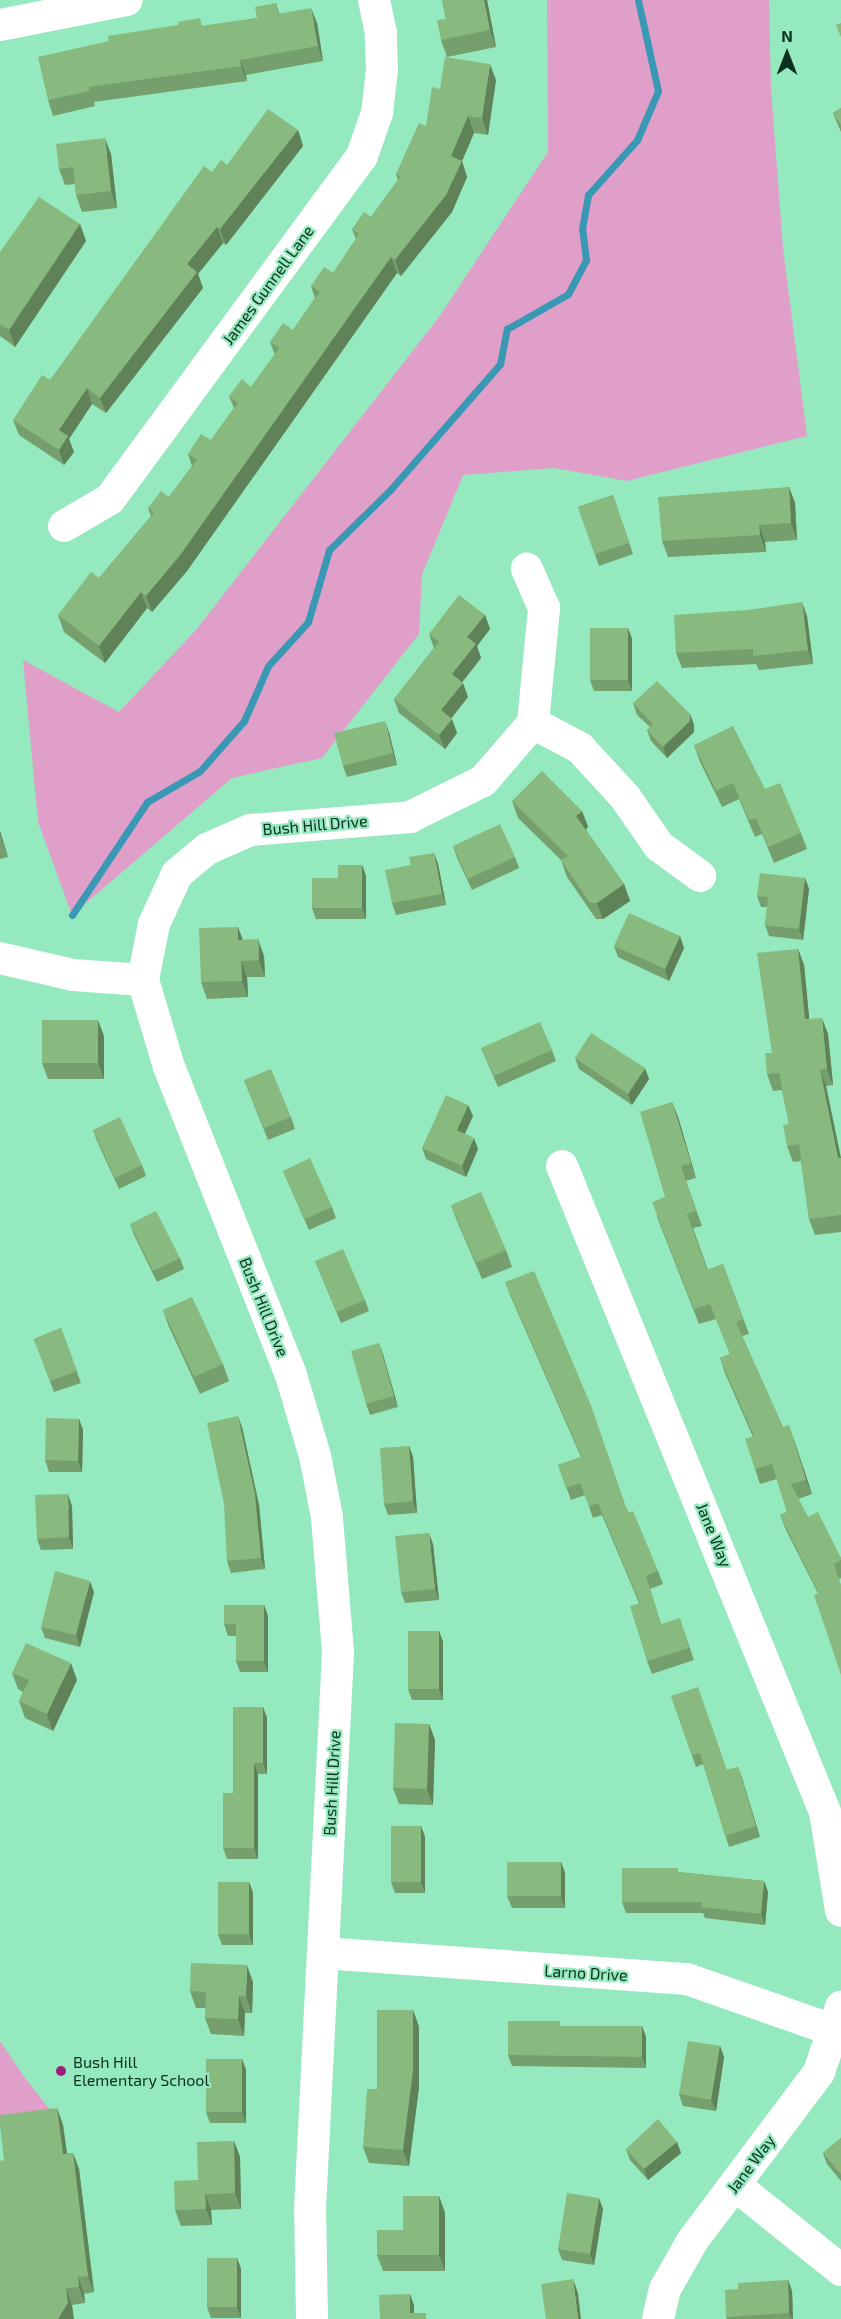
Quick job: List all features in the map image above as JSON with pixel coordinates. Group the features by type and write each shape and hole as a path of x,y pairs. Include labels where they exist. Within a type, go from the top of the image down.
{"street":[{"path":"0,25 127,0"},
{"name":"James Gunnell Lane","path":"64,526 110,499 362,156 377,113 382,70 381,33 374,0"},
{"path":"527,569 544,608 533,723 580,748 625,797 659,846 700,876"},
{"name":"Bush Hill Drive","path":"312,2319 310,2209 338,1652 327,1517 315,1456 291,1375 169,1067 143,980 154,924 177,874 207,849 250,830 410,817 483,781 533,723"},
{"path":"0,958 73,975 143,980"},
{"name":"Jane Way","path":"562,1166 825,1812 841,1911"},
{"name":"Larno Drive","path":"323,1953 687,1979 838,2023"},
{"name":"Jane Way","path":"658,2319 673,2272 813,2082 838,2023"},
{"path":"735,2185 841,2270"}],"shaded area":[{"path":"547,0 769,0 771,89 783,248 807,436 627,481 554,468 463,475 422,575 419,634 322,758 232,778 72,915 38,822 23,660 119,712 196,630 439,317 548,152"},
{"path":"0,2041 25,2078 51,2111 0,2117"}],"building":[{"path":"442,0 484,0 490,30 441,40 437,20 446,19"},
{"path":"276,3 278,14 311,8 318,46 240,60 241,66 89,87 90,91 48,100 38,57 109,41 108,36 178,25 178,22 200,18 202,26 257,18 255,7"},
{"path":"841,23 841,37 836,25"},
{"path":"445,57 490,64 482,118 468,116 451,156 462,161 446,195 395,260 391,257 181,554 146,596 141,592 99,646 58,615 91,572 99,578 154,513 148,508 161,491 169,497 197,460 188,454 201,434 211,440 238,403 229,396 242,379 251,387 279,348 270,342 283,323 293,330 320,292 311,286 324,267 333,273 359,234 352,229 364,212 371,217 401,176 396,174 419,123 426,126 432,87 440,89"},
{"path":"841,108 841,125 833,113"},
{"path":"268,109 298,130 220,229 217,227 187,264 197,272 100,398 87,388 59,430 68,436 59,450 13,420 42,375 50,380 204,166 212,172 221,160 227,165"},
{"path":"105,138 111,191 76,195 73,167 59,169 56,144"},
{"path":"39,197 80,224 9,330 0,324 0,252"},
{"path":"789,487 791,523 759,525 760,535 662,541 658,497"},
{"path":"613,495 629,543 595,554 578,507"},
{"path":"459,595 485,615 467,637 476,644 452,674 463,683 441,710 452,719 439,735 394,699 439,642 429,634"},
{"path":"802,602 808,650 753,656 753,649 676,653 674,615 748,610"},
{"path":"590,628 628,628 628,680 590,680"},
{"path":"657,681 690,714 690,721 663,747 647,730 653,724 633,703"},
{"path":"385,721 393,753 343,766 334,733"},
{"path":"733,726 765,789 780,783 801,833 768,847 756,818 749,820 733,783 716,791 694,745"},
{"path":"542,771 582,811 576,816 624,884 597,903 590,903 561,860 568,856 512,801"},
{"path":"500,824 515,857 468,879 453,846"},
{"path":"434,853 442,894 392,903 385,870 411,865 409,857"},
{"path":"338,865 362,865 362,908 312,908 312,878 338,878"},
{"path":"760,873 805,878 799,929 765,925 768,897 757,896"},
{"path":"629,913 680,936 665,969 614,946"},
{"path":"238,927 238,940 258,939 259,960 241,961 242,981 201,982 199,928"},
{"path":"798,949 805,1019 822,1018 827,1069 820,1069 838,1158 841,1158 841,1215 809,1219 799,1144 787,1146 783,1125 789,1124 779,1073 767,1074 765,1053 772,1053 757,953"},
{"path":"42,1020 98,1020 98,1063 42,1063"},
{"path":"540,1022 552,1050 494,1076 481,1048"},
{"path":"591,1033 645,1068 628,1094 575,1058"},
{"path":"271,1069 291,1117 264,1128 244,1080"},
{"path":"446,1095 468,1105 457,1130 474,1138 462,1166 422,1148"},
{"path":"672,1102 691,1163 681,1166 696,1211 687,1214 707,1270 723,1264 743,1319 736,1322 783,1427 789,1425 806,1480 791,1484 808,1517 818,1512 841,1558 834,1564 841,1585 841,1675 814,1595 819,1593 780,1515 787,1512 772,1464 755,1469 745,1439 754,1436 720,1358 730,1354 710,1304 694,1309 652,1202 665,1197 640,1112"},
{"path":"120,1117 142,1165 115,1178 93,1130"},
{"path":"310,1158 332,1207 305,1219 283,1171"},
{"path":"481,1192 506,1250 476,1263 451,1205"},
{"path":"156,1211 180,1258 153,1271 130,1224"},
{"path":"343,1249 365,1300 337,1312 315,1261"},
{"path":"534,1271 592,1408 628,1513 633,1511 658,1571 646,1576 661,1624 680,1618 689,1648 647,1661 630,1606 640,1603 598,1503 589,1506 580,1483 566,1488 558,1465 582,1457 505,1282"},
{"path":"192,1297 223,1364 194,1377 163,1310"},
{"path":"61,1328 77,1371 50,1381 34,1339"},
{"path":"379,1343 394,1396 366,1404 351,1351"},
{"path":"238,1416 255,1494 261,1558 227,1561 224,1504 207,1423"},
{"path":"46,1418 79,1419 78,1461 45,1460"},
{"path":"409,1446 413,1501 384,1504 380,1448"},
{"path":"68,1494 69,1537 37,1539 35,1495"},
{"path":"429,1533 435,1589 401,1592 395,1536"},
{"path":"55,1571 90,1581 76,1635 41,1627"},
{"path":"224,1605 264,1605 264,1661 236,1661 236,1624 224,1624"},
{"path":"408,1631 439,1631 439,1689 408,1689"},
{"path":"26,1643 71,1663 47,1714 19,1701 29,1680 12,1673"},
{"path":"698,1687 727,1770 738,1767 756,1826 725,1836 700,1753 692,1755 671,1696"},
{"path":"233,1707 263,1707 263,1763 254,1763 254,1848 223,1848 223,1793 233,1793"},
{"path":"395,1723 429,1724 427,1789 393,1788"},
{"path":"391,1826 421,1826 421,1882 391,1882"},
{"path":"507,1862 561,1862 561,1896 507,1896"},
{"path":"622,1868 677,1868 677,1872 764,1881 761,1914 701,1907 702,1902 622,1902"},
{"path":"218,1882 249,1882 249,1934 218,1934"},
{"path":"191,1963 247,1965 246,1996 239,1996 238,2019 205,2018 206,1992 190,1991"},
{"path":"377,2010 413,2010 413,2071 403,2150 363,2147 367,2089 377,2089"},
{"path":"508,2021 560,2021 560,2026 642,2026 642,2057 508,2055"},
{"path":"688,2041 720,2046 711,2100 679,2094"},
{"path":"206,2059 242,2059 242,2112 206,2112"},
{"path":"57,2108 63,2154 73,2153 88,2276 78,2277 79,2287 66,2288 68,2303 58,2319 0,2319 0,2161 4,2160 0,2115"},
{"path":"658,2119 677,2142 644,2169 626,2149"},
{"path":"841,2138 841,2174 823,2153"},
{"path":"234,2141 235,2193 205,2194 206,2209 175,2210 174,2181 198,2180 197,2142"},
{"path":"567,2193 599,2198 590,2254 558,2249"},
{"path":"403,2196 439,2196 439,2255 377,2255 377,2230 403,2230"},
{"path":"207,2258 237,2258 237,2307 207,2307"},
{"path":"573,2279 578,2319 546,2319 541,2284"},
{"path":"788,2280 789,2313 726,2317 725,2290 738,2289 738,2283"},
{"path":"410,2294 410,2313 426,2313 426,2319 380,2319 379,2295"}],"waterway":[{"path":"72,915 147,802 200,771 244,721 268,666 308,622 329,550 391,489 500,364 507,329 568,294 586,260 582,229 588,195 637,140 658,91 638,0"}],"place":[{"name":"Bush Hill Elementary School","path":"61,2071"}]}
